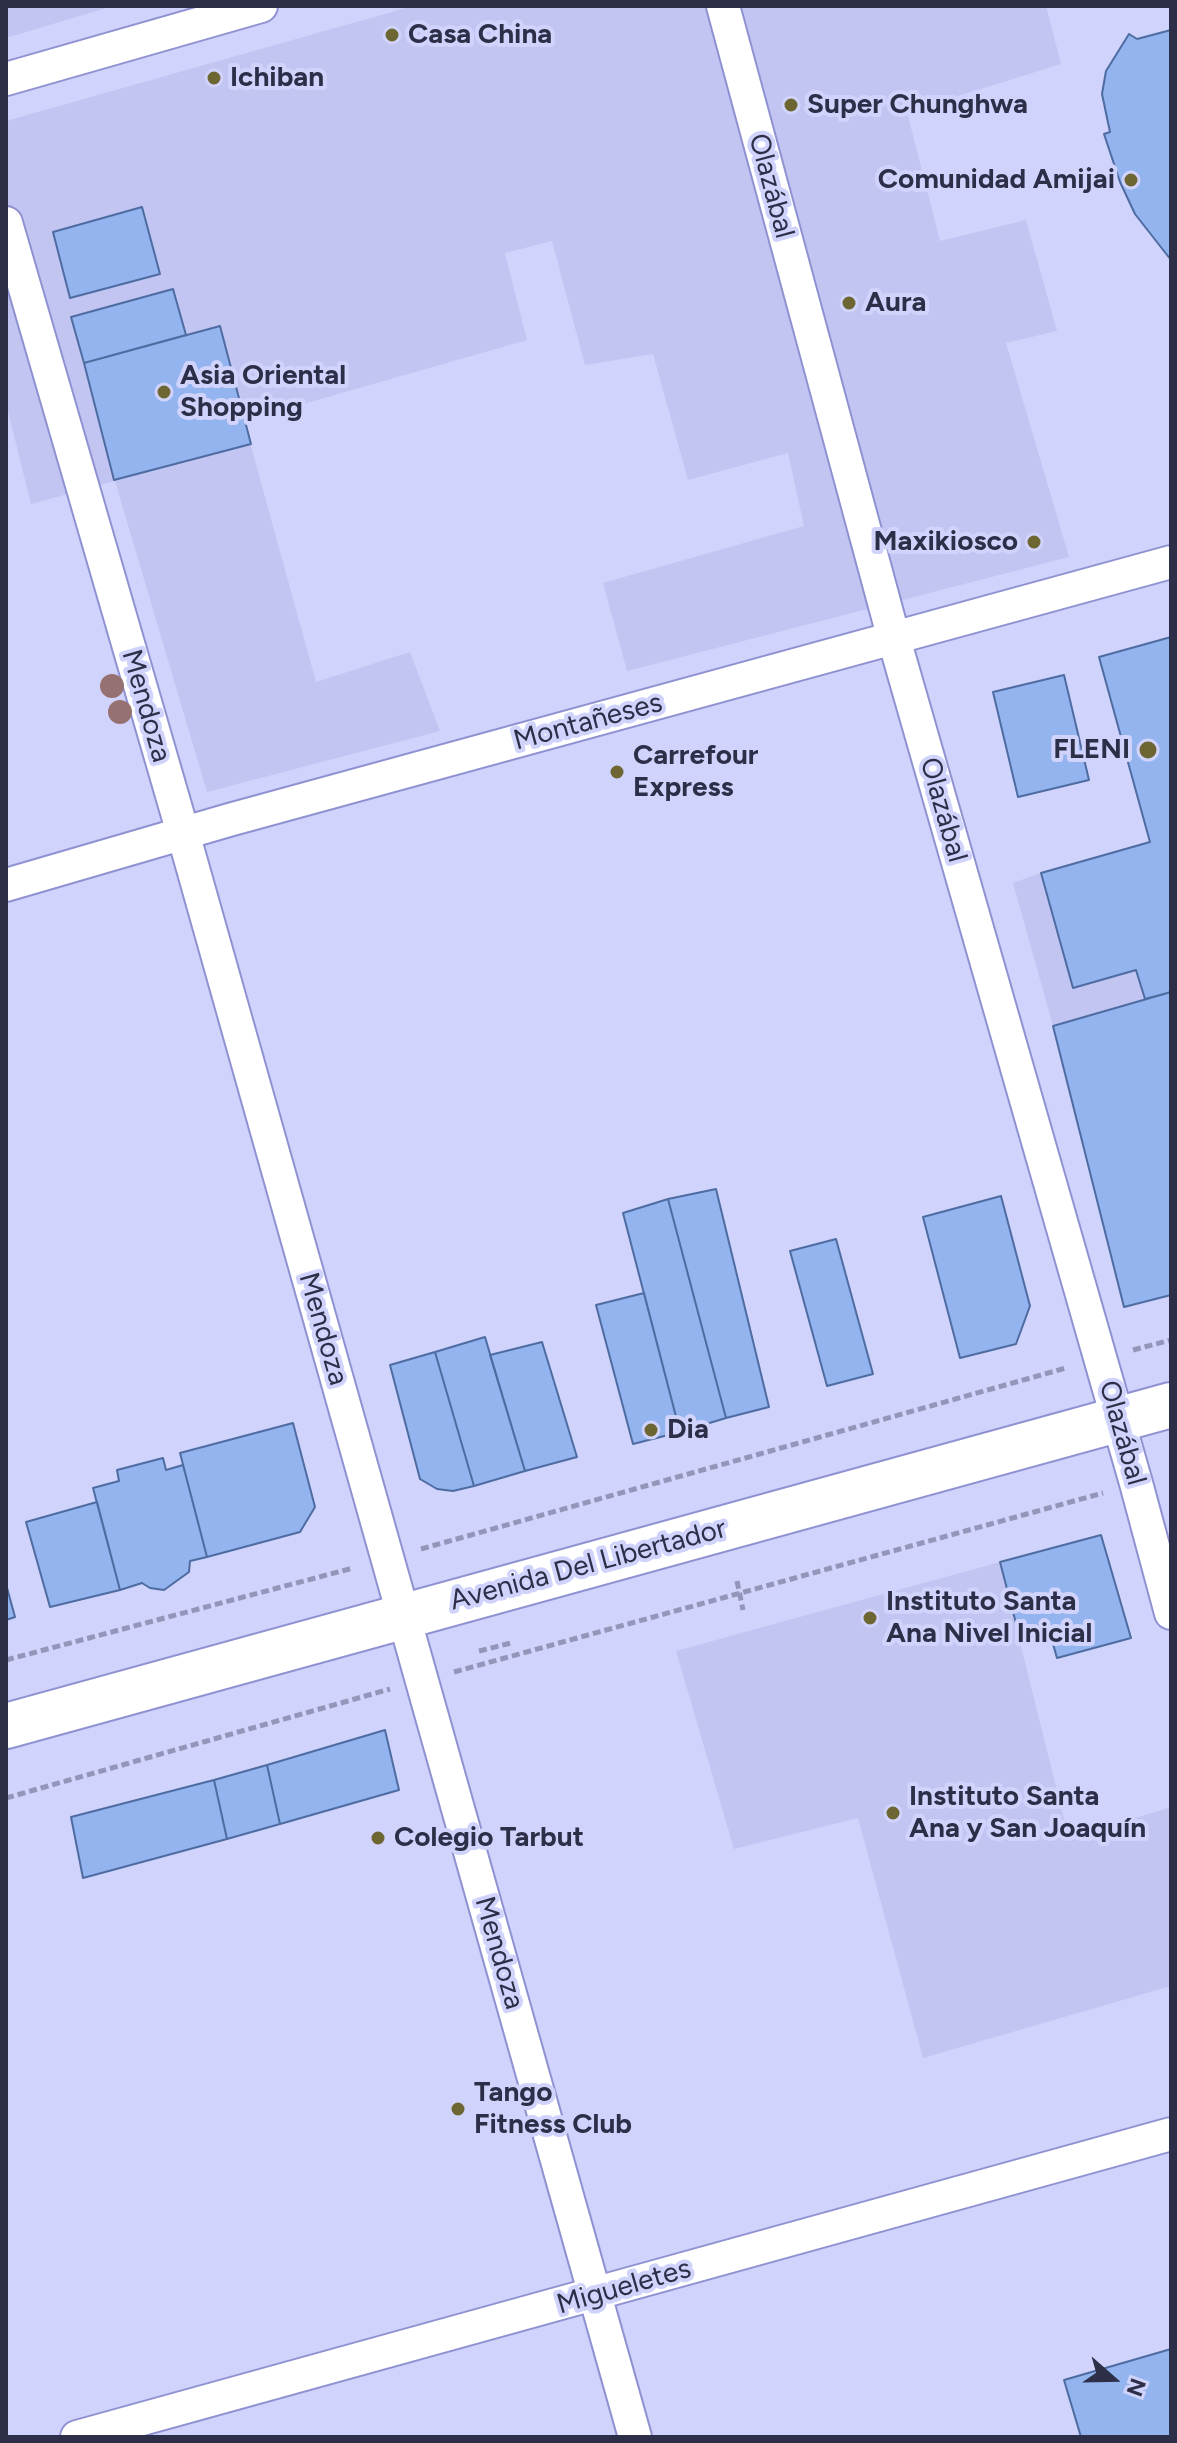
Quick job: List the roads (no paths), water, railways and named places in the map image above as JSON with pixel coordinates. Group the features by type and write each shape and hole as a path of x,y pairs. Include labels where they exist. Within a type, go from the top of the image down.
{"main road":[{"name":"Avenida Del Libertador","path":"6,1726 1171,1405"}],"street":[{"path":"6,79 261,6"},
{"name":"Olazábal","path":"723,6 894,639 1171,1613"},
{"name":"Mendoza","path":"6,223 183,833 635,2437"},
{"name":"Montañeses","path":"6,885 183,833 1171,562"},
{"name":"Migueletes","path":"77,2437 1171,2134"}],"place":[{"name":"Casa China","path":"392,35"},
{"name":"Ichiban","path":"214,78"},
{"name":"Super Chunghwa","path":"791,105"},
{"name":"Comunidad Amijai","path":"1131,180"},
{"name":"Aura","path":"849,303"},
{"name":"Asia Oriental Shopping","path":"164,392"},
{"name":"Maxikiosco","path":"1034,542"},
{"name":"FLENI","path":"1148,750"},
{"name":"Carrefour Express","path":"617,772"},
{"name":"Dia","path":"651,1430"},
{"name":"Instituto Santa Ana Nivel Inicial","path":"870,1618"},
{"name":"Instituto Santa Ana y San Joaquín","path":"893,1813"},
{"name":"Colegio Tarbut","path":"378,1838"},
{"name":"Tango Fitness Club","path":"458,2109"}]}
